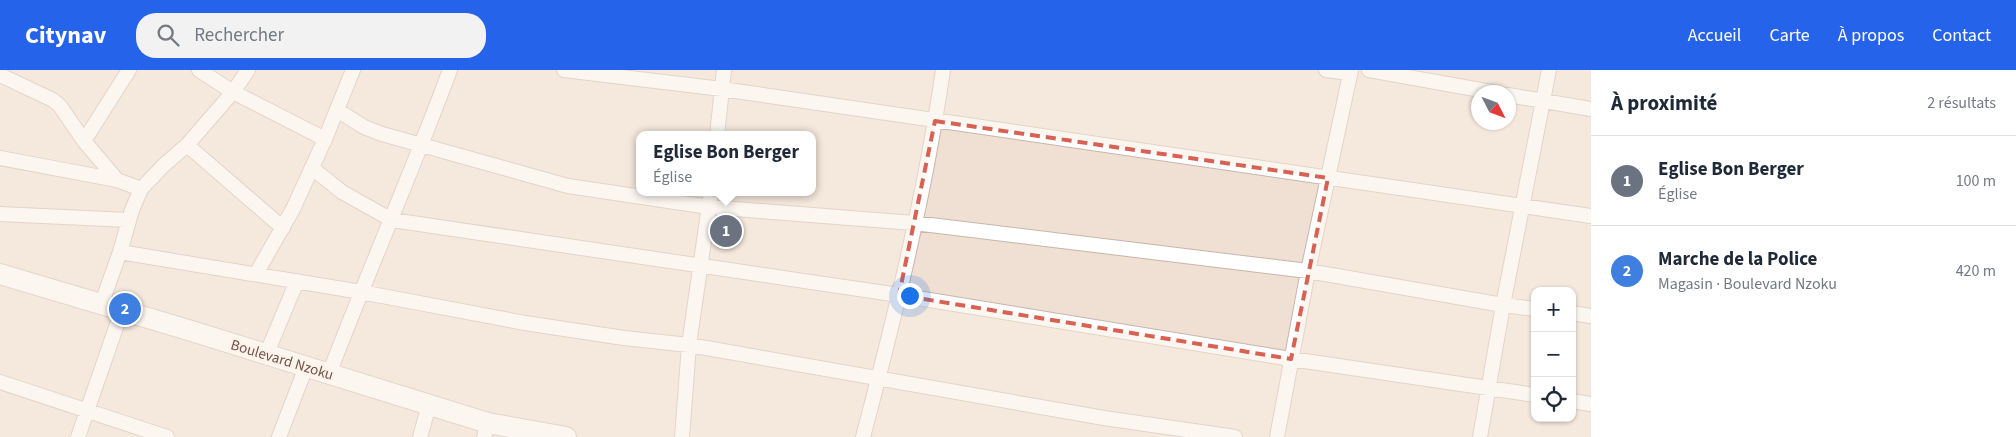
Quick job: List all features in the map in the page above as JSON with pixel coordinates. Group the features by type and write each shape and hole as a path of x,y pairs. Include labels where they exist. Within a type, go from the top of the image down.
{"street":[{"path":"84,140 129,70"},
{"path":"199,70 233,92 325,138"},
{"path":"102,304 120,252 128,220 141,189 159,169 187,145 233,92 248,70"},
{"path":"256,274 282,228 312,168 353,70"},
{"path":"329,374 422,146 450,70"},
{"path":"564,70 722,89 1591,216"},
{"path":"717,131 724,70"},
{"path":"863,437 899,296 936,121 943,70"},
{"path":"1277,437 1308,271 1350,72 1326,70"},
{"path":"1368,70 1471,88"},
{"path":"1480,437 1503,305 1549,70"},
{"path":"0,75 54,100 117,180"},
{"path":"1516,97 1591,108"},
{"path":"337,110 364,127 422,146 568,186 709,207 914,223 1308,271 1531,308"},
{"path":"187,145 282,228"},
{"path":"0,158 117,180 141,189"},
{"path":"312,168 342,192 392,220 899,296 1291,359 1531,394"},
{"path":"682,437 689,345 702,266 710,196"},
{"path":"0,214 128,220"},
{"path":"120,252 361,292 525,324 689,345 1104,418 1235,437"},
{"name":"Boulevard Nzoku","path":"0,274 429,405 486,430 566,437"},
{"path":"266,355 297,281"},
{"path":"78,437 122,310"},
{"path":"1576,314 1591,316"},
{"path":"279,437 306,367"},
{"path":"0,382 167,437"},
{"path":"1576,402 1591,404"},
{"path":"420,437 429,405"}],"highlighted area":[{"path":"935,121 1328,178 1291,359 899,295"}],"shaded area":[{"path":"0,70 1591,70 1591,437 0,437"}],"place":[{"name":"Eglise Bon Berger","path":"726,231"},
{"name":"Marche de la Police","path":"125,309"}]}
